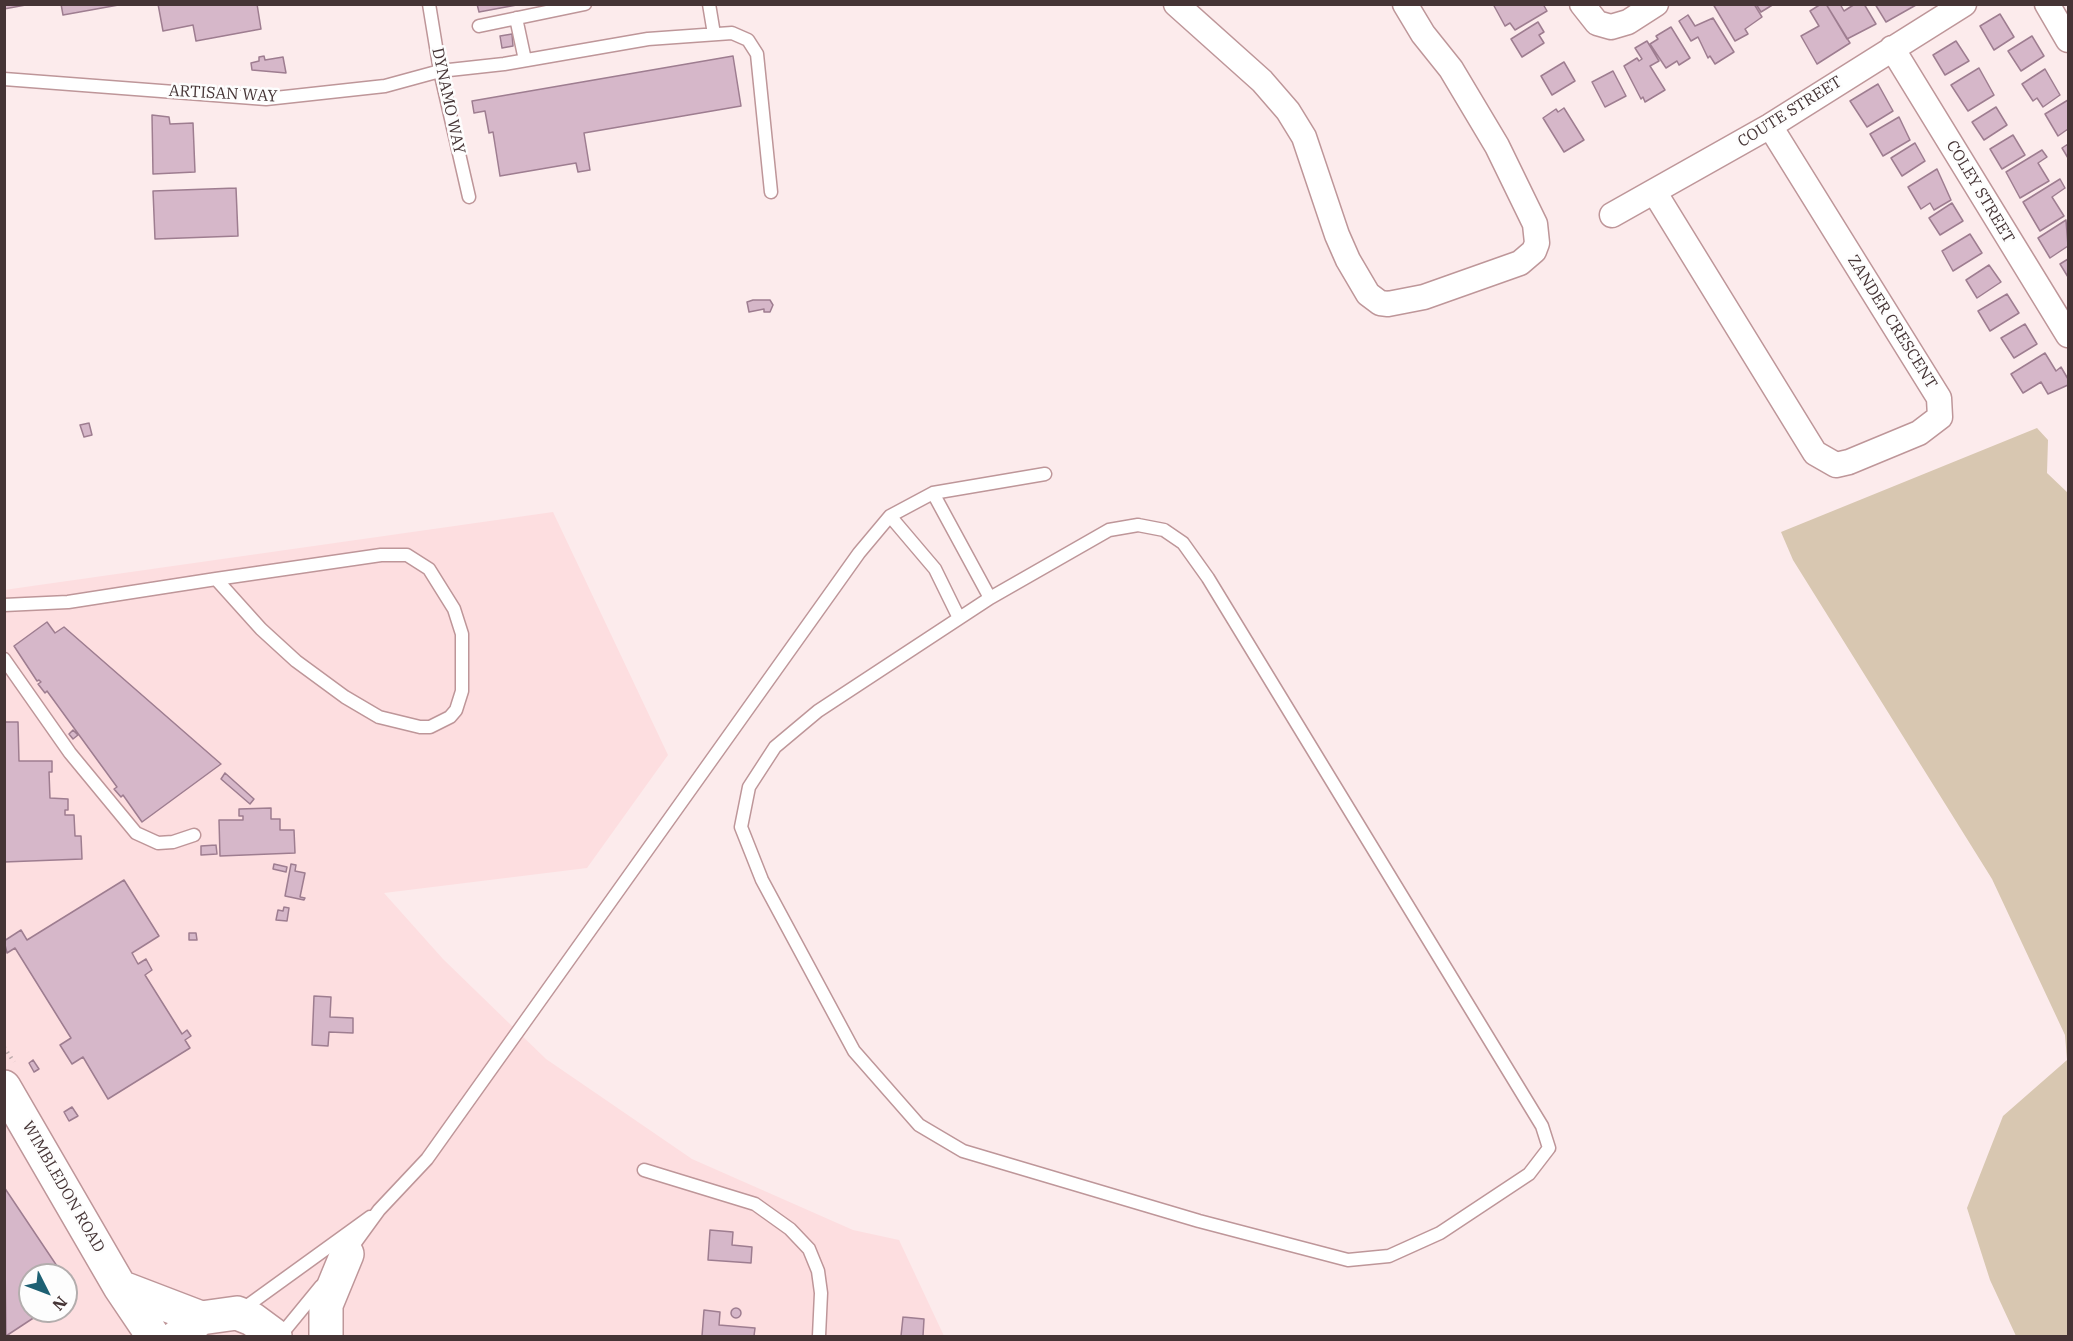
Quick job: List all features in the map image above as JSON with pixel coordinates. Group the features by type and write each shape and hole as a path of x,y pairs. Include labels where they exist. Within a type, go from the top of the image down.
{"main road":[{"name":"WIMBLEDON ROAD","path":"4,1088 120,1287 153,1336"},
{"path":"326,1336 326,1305 347,1254"},
{"path":"120,1287 189,1327 237,1313 252,1319 275,1336"}],"street":[{"path":"1176,4 1262,81 1288,111 1304,137 1337,235 1348,260 1368,294 1380,303 1388,304 1424,297 1520,263 1534,251 1537,243 1532,217 1497,146 1452,69 1423,34 1405,4"},
{"path":"1582,4 1597,23 1611,27 1628,22 1656,4"},
{"name":"COUTE STREET","path":"1612,215 1655,193 1770,126 1964,4"},
{"path":"2047,4 2068,39"},
{"name":"COLEY STREET","path":"1892,48 2068,335"},
{"name":"ZANDER CRESCENT","path":"1655,193 1815,453 1836,465 1919,434 1940,417 1939,398 1770,126"}],"lane":[{"name":"DYNAMO WAY","path":"429,4 440,71 469,197"},
{"path":"479,26 585,4"},
{"path":"709,4 714,34"},
{"path":"516,18 525,60"},
{"name":"ARTISAN WAY","path":"4,79 266,99 385,86 440,71 525,60 648,39 739,34 748,40 757,54 771,192"},
{"path":"280,1336 347,1254 379,1210 428,1159 859,554 890,516 933,493 1045,474"},
{"path":"933,493 990,598"},
{"path":"890,516 934,569 959,618"},
{"path":"1138,525 1155,528 1164,530 1182,543 1208,578 1542,1126 1549,1148 1529,1174 1440,1233 1389,1256 1348,1260 1199,1221 1000,1163 963,1151 919,1125 854,1051 762,880 741,827 749,787 775,747 818,711 990,598 1109,530 1138,525"},
{"path":"4,604 68,602 216,579 381,555 407,555 429,569 439,583 454,609 462,634 462,691 456,710 450,717 430,727 420,727 379,717 345,697 296,661 261,629 216,579"},
{"path":"4,659 70,753 136,833 158,843 173,842 194,835"},
{"path":"644,1170 755,1204 790,1229 809,1249 818,1271 821,1293 819,1336"},
{"path":"237,1313 379,1210"}],"shaded area":[{"path":"2037,428 2048,440 2047,473 2068,493 2068,1336 2016,1336 1990,1280 1967,1208 2003,1116 2067,1060 2065,1035 1992,879 1793,560 1781,532"},
{"path":"553,512 668,755 587,868 384,893 443,959 546,1059 692,1159 853,1230 899,1240 944,1336 5,1336 4,590"}],"building":[{"path":"4,4 31,4 4,9"},
{"path":"61,4 124,4 63,15"},
{"path":"158,4 257,4 261,29 196,41 193,25 163,31"},
{"path":"477,4 522,4 479,12"},
{"path":"1493,4 1543,4 1547,11 1515,30 1510,23 1505,26"},
{"path":"1713,4 1754,4 1762,17 1745,29 1748,34 1735,41"},
{"path":"1756,4 1774,4 1761,12"},
{"path":"1821,4 1826,4 1850,43 1817,64 1801,36 1819,26 1810,11"},
{"path":"1826,4 1840,4 1844,11 1855,4 1864,4 1876,24 1847,39"},
{"path":"1875,4 1915,4 1916,5 1886,22"},
{"path":"2000,14 2014,37 1994,50 1980,26"},
{"path":"1688,15 1695,26 1713,18 1734,52 1715,64 1710,56 1708,58 1698,37 1691,41 1679,21"},
{"path":"1538,22 1544,32 1539,35 1544,43 1522,57 1511,39"},
{"path":"1671,27 1690,58 1679,65 1677,61 1666,68 1650,44 1658,39 1656,36"},
{"path":"512,34 513,46 502,48 500,36"},
{"path":"2032,36 2044,56 2021,71 2008,51"},
{"path":"1647,41 1659,61 1650,66 1665,90 1645,102 1643,97 1641,99 1624,66 1637,58 1639,61 1642,59 1635,48"},
{"path":"1956,41 1969,61 1945,75 1933,55"},
{"path":"264,56 265,60 283,57 286,73 252,70 251,63 259,61 259,57"},
{"path":"733,56 741,106 584,133 590,170 578,172 576,163 500,176 493,132 489,133 485,111 474,113 472,101"},
{"path":"1564,62 1575,81 1552,95 1541,76"},
{"path":"1979,68 1994,95 1968,111 1951,85"},
{"path":"2045,69 2060,95 2043,107 2037,98 2033,101 2022,84"},
{"path":"1613,71 1626,96 1605,107 1592,82"},
{"path":"1878,84 1893,111 1867,127 1850,101"},
{"path":"2068,100 2068,129 2058,136 2045,114"},
{"path":"1996,107 2007,125 1984,140 1972,122"},
{"path":"1564,108 1584,140 1564,152 1543,118 1556,109 1558,112"},
{"path":"152,115 169,117 170,124 193,123 195,172 153,174"},
{"path":"1899,117 1910,140 1883,156 1870,134"},
{"path":"2013,135 2025,155 2002,169 1990,149"},
{"path":"1915,143 1925,161 1902,176 1891,158"},
{"path":"2068,144 2068,158 2062,148"},
{"path":"2042,150 2047,157 2038,163 2049,181 2020,198 2006,172"},
{"path":"1937,169 1951,200 1934,210 1930,203 1921,209 1908,187"},
{"path":"2060,179 2065,188 2052,197 2064,216 2040,231 2023,202"},
{"path":"236,188 238,236 155,239 153,191"},
{"path":"1952,203 1963,221 1940,235 1929,218"},
{"path":"2066,220 2068,246 2050,258 2038,238"},
{"path":"1970,234 1982,253 1953,271 1942,251"},
{"path":"2068,259 2068,277 2060,264"},
{"path":"1989,265 2001,282 1977,298 1966,280"},
{"path":"2007,294 2019,313 1990,331 1978,311"},
{"path":"770,300 773,305 770,312 764,312 764,309 749,312 747,302"},
{"path":"2025,324 2037,344 2014,358 2001,338"},
{"path":"2045,353 2056,371 2061,367 2068,379 2068,385 2048,394 2041,382 2023,393 2011,374"},
{"path":"89,423 92,435 84,437 80,425"},
{"path":"47,622 55,633 64,627 221,764 142,822 123,795 121,797 114,789 117,787 47,691 45,693 38,684 41,682 37,681 14,646"},
{"path":"4,722 18,722 19,761 52,761 52,772 49,772 50,798 68,799 68,810 65,810 65,815 74,815 75,836 81,836 82,859 4,862"},
{"path":"73,730 78,735 73,739 69,734"},
{"path":"225,773 254,799 250,804 221,779"},
{"path":"271,808 271,819 280,819 280,830 294,830 295,853 220,856 219,820 243,820 243,816 239,816 239,809"},
{"path":"216,845 217,854 201,855 201,846"},
{"path":"274,864 287,867 286,872 273,869"},
{"path":"291,864 296,865 295,871 305,873 300,897 305,898 304,900 285,896"},
{"path":"124,880 159,936 132,953 138,964 146,959 152,970 145,975 182,1034 187,1030 191,1036 185,1040 190,1048 108,1099 83,1057 72,1064 60,1045 71,1038 15,948 7,953 4,941 21,930 27,940"},
{"path":"284,907 289,908 287,921 276,920 278,910 283,911"},
{"path":"189,933 196,933 197,940 189,940"},
{"path":"314,996 331,997 330,1017 353,1018 353,1033 329,1032 328,1046 312,1045"},
{"path":"33,1060 39,1069 34,1072 29,1063"},
{"path":"72,1107 78,1116 69,1121 64,1112"},
{"path":"4,1187 55,1263 18,1263 18,1323 26,1323 6,1336"},
{"path":"710,1230 733,1232 732,1245 752,1247 751,1263 708,1260"},
{"path":"736,1308 741,1313 736,1318 731,1313"},
{"path":"704,1310 720,1312 719,1325 755,1328 754,1336 702,1336"},
{"path":"903,1317 924,1319 923,1336 901,1336"}]}
